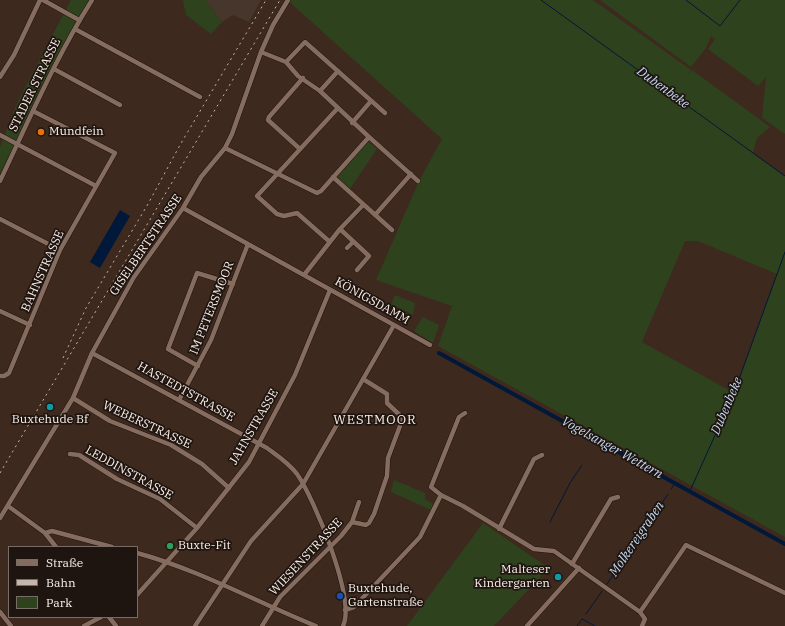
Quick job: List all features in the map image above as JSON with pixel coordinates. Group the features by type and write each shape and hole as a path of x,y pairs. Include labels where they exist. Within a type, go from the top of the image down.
{"street":[{"path":"0,78 14,55 42,0 79,20"},
{"name":"STADER STRASSE","path":"0,181 54,69 79,20 92,0"},
{"name":"GISELBERTSTRASSE","path":"0,518 73,398 92,352 134,277 183,208 201,177 225,148 261,52 273,25 288,0"},
{"path":"75,29 200,97"},
{"path":"286,62 305,42 385,113"},
{"path":"261,52 286,62 298,76 320,91 352,123 418,181"},
{"path":"54,69 120,105"},
{"path":"320,91 338,71"},
{"path":"300,149 268,120 303,78"},
{"path":"352,123 371,101"},
{"path":"330,242 297,213 284,216 277,214 257,196 276,172 300,149 337,108"},
{"name":"BAHNSTRASSE","path":"2,376 9,373 60,250 115,153 33,111"},
{"path":"0,135 96,186"},
{"path":"225,148 317,193 321,191 369,138"},
{"path":"376,215 411,174"},
{"path":"333,177 392,230"},
{"path":"304,275 340,228 363,205"},
{"name":"KÖNIGSDAMM","path":"183,208 430,345"},
{"path":"0,219 60,250"},
{"path":"340,228 369,256 357,270"},
{"path":"347,248 353,242"},
{"name":"IM PETERSMOOR","path":"179,400 211,340 248,244"},
{"path":"198,366 168,349 196,273 233,284"},
{"name":"JAHNSTRASSE","path":"138,594 197,528 249,462 295,375 330,290"},
{"path":"0,311 30,325"},
{"path":"195,626 250,541 303,484 394,325"},
{"name":"HASTEDTSTRASSE","path":"92,352 258,443 286,461 303,484 331,546 339,572 345,622 343,626"},
{"name":"WIESENSTRASSE","path":"352,522 366,525 369,523 374,514 387,476 388,458 403,418 402,415 386,403 387,394 363,379"},
{"name":"WEBERSTRASSE","path":"73,398 110,421 177,448 202,464 228,488"},
{"path":"465,413 459,417 431,487 441,495 463,506 534,549 556,552 640,612 645,619 642,626"},
{"name":"LEDDINSTRASSE","path":"70,454 79,455 97,468 160,499 197,528"},
{"path":"499,529 534,459 542,455"},
{"path":"344,610 354,606 420,537 441,495"},
{"path":"572,564 611,499 618,497"},
{"name":"WIESENSTRASSE","path":"262,626 280,597 331,546 352,522 359,502"},
{"path":"8,506 45,534 55,546"},
{"path":"45,534 52,531 108,546"},
{"path":"640,612 686,545 785,593"},
{"path":"138,553 166,561 223,584 257,599 273,609 316,626"},
{"path":"528,626 579,568"},
{"path":"0,612 11,626"},
{"path":"84,626 99,618"}],"shaded area":[{"path":"205,0 261,0 249,22 233,15 222,22"}],"green space":[{"path":"71,0 91,0 0,177 0,147 18,101"},
{"path":"183,0 205,0 222,22 211,34 186,15"},
{"path":"291,0 593,0 691,70 686,77 692,70 770,127 757,138 753,153 785,176 785,537 438,346 452,306 376,280 419,181 442,139 290,2","holes":["685,241 698,241 777,274 734,393 642,342"]},
{"path":"600,0 785,0 785,134 762,118 766,77 758,86 708,49 715,39 711,36 706,48 691,67"},
{"path":"368,141 377,149 350,189 336,176"},
{"path":"395,295 415,303 413,315 391,304"},
{"path":"423,317 439,325 433,343 414,331"},
{"path":"394,480 425,493 425,499 433,504 431,510 391,492"},
{"path":"483,523 549,568 494,626 407,626"}],"water":[{"path":"120,210 130,216 100,268 90,262"}],"waterway":[{"name":"Dubenbeke","path":"541,0 785,176"},
{"path":"686,0 720,26 740,0"},
{"name":"Dubenbeke","path":"690,491 734,393 785,252"},
{"name":"Vogelsanger Wettern","path":"439,353 785,544"},
{"path":"550,522 570,483 582,465"},
{"name":"Molkereigraben","path":"671,489 675,483"},
{"name":"Molkereigraben","path":"607,584 668,494"},
{"name":"Molkereigraben","path":"586,614 602,591"},
{"name":"Molkereigraben","path":"577,626 582,619 595,626"}],"railway":[{"path":"63,358 86,308 266,0"},
{"path":"0,473 280,0"}],"place":[{"name":"Mundfein","path":"41,132"},
{"name":"Buxtehude Bf","path":"50,407"},
{"name":"Buxte-Fit","path":"170,546"},
{"name":"Malteser Kindergarten","path":"558,577"},
{"name":"Buxtehude, Gartenstraße","path":"340,596"}],"district":[{"name":"WESTMOOR","path":"375,420"}]}
